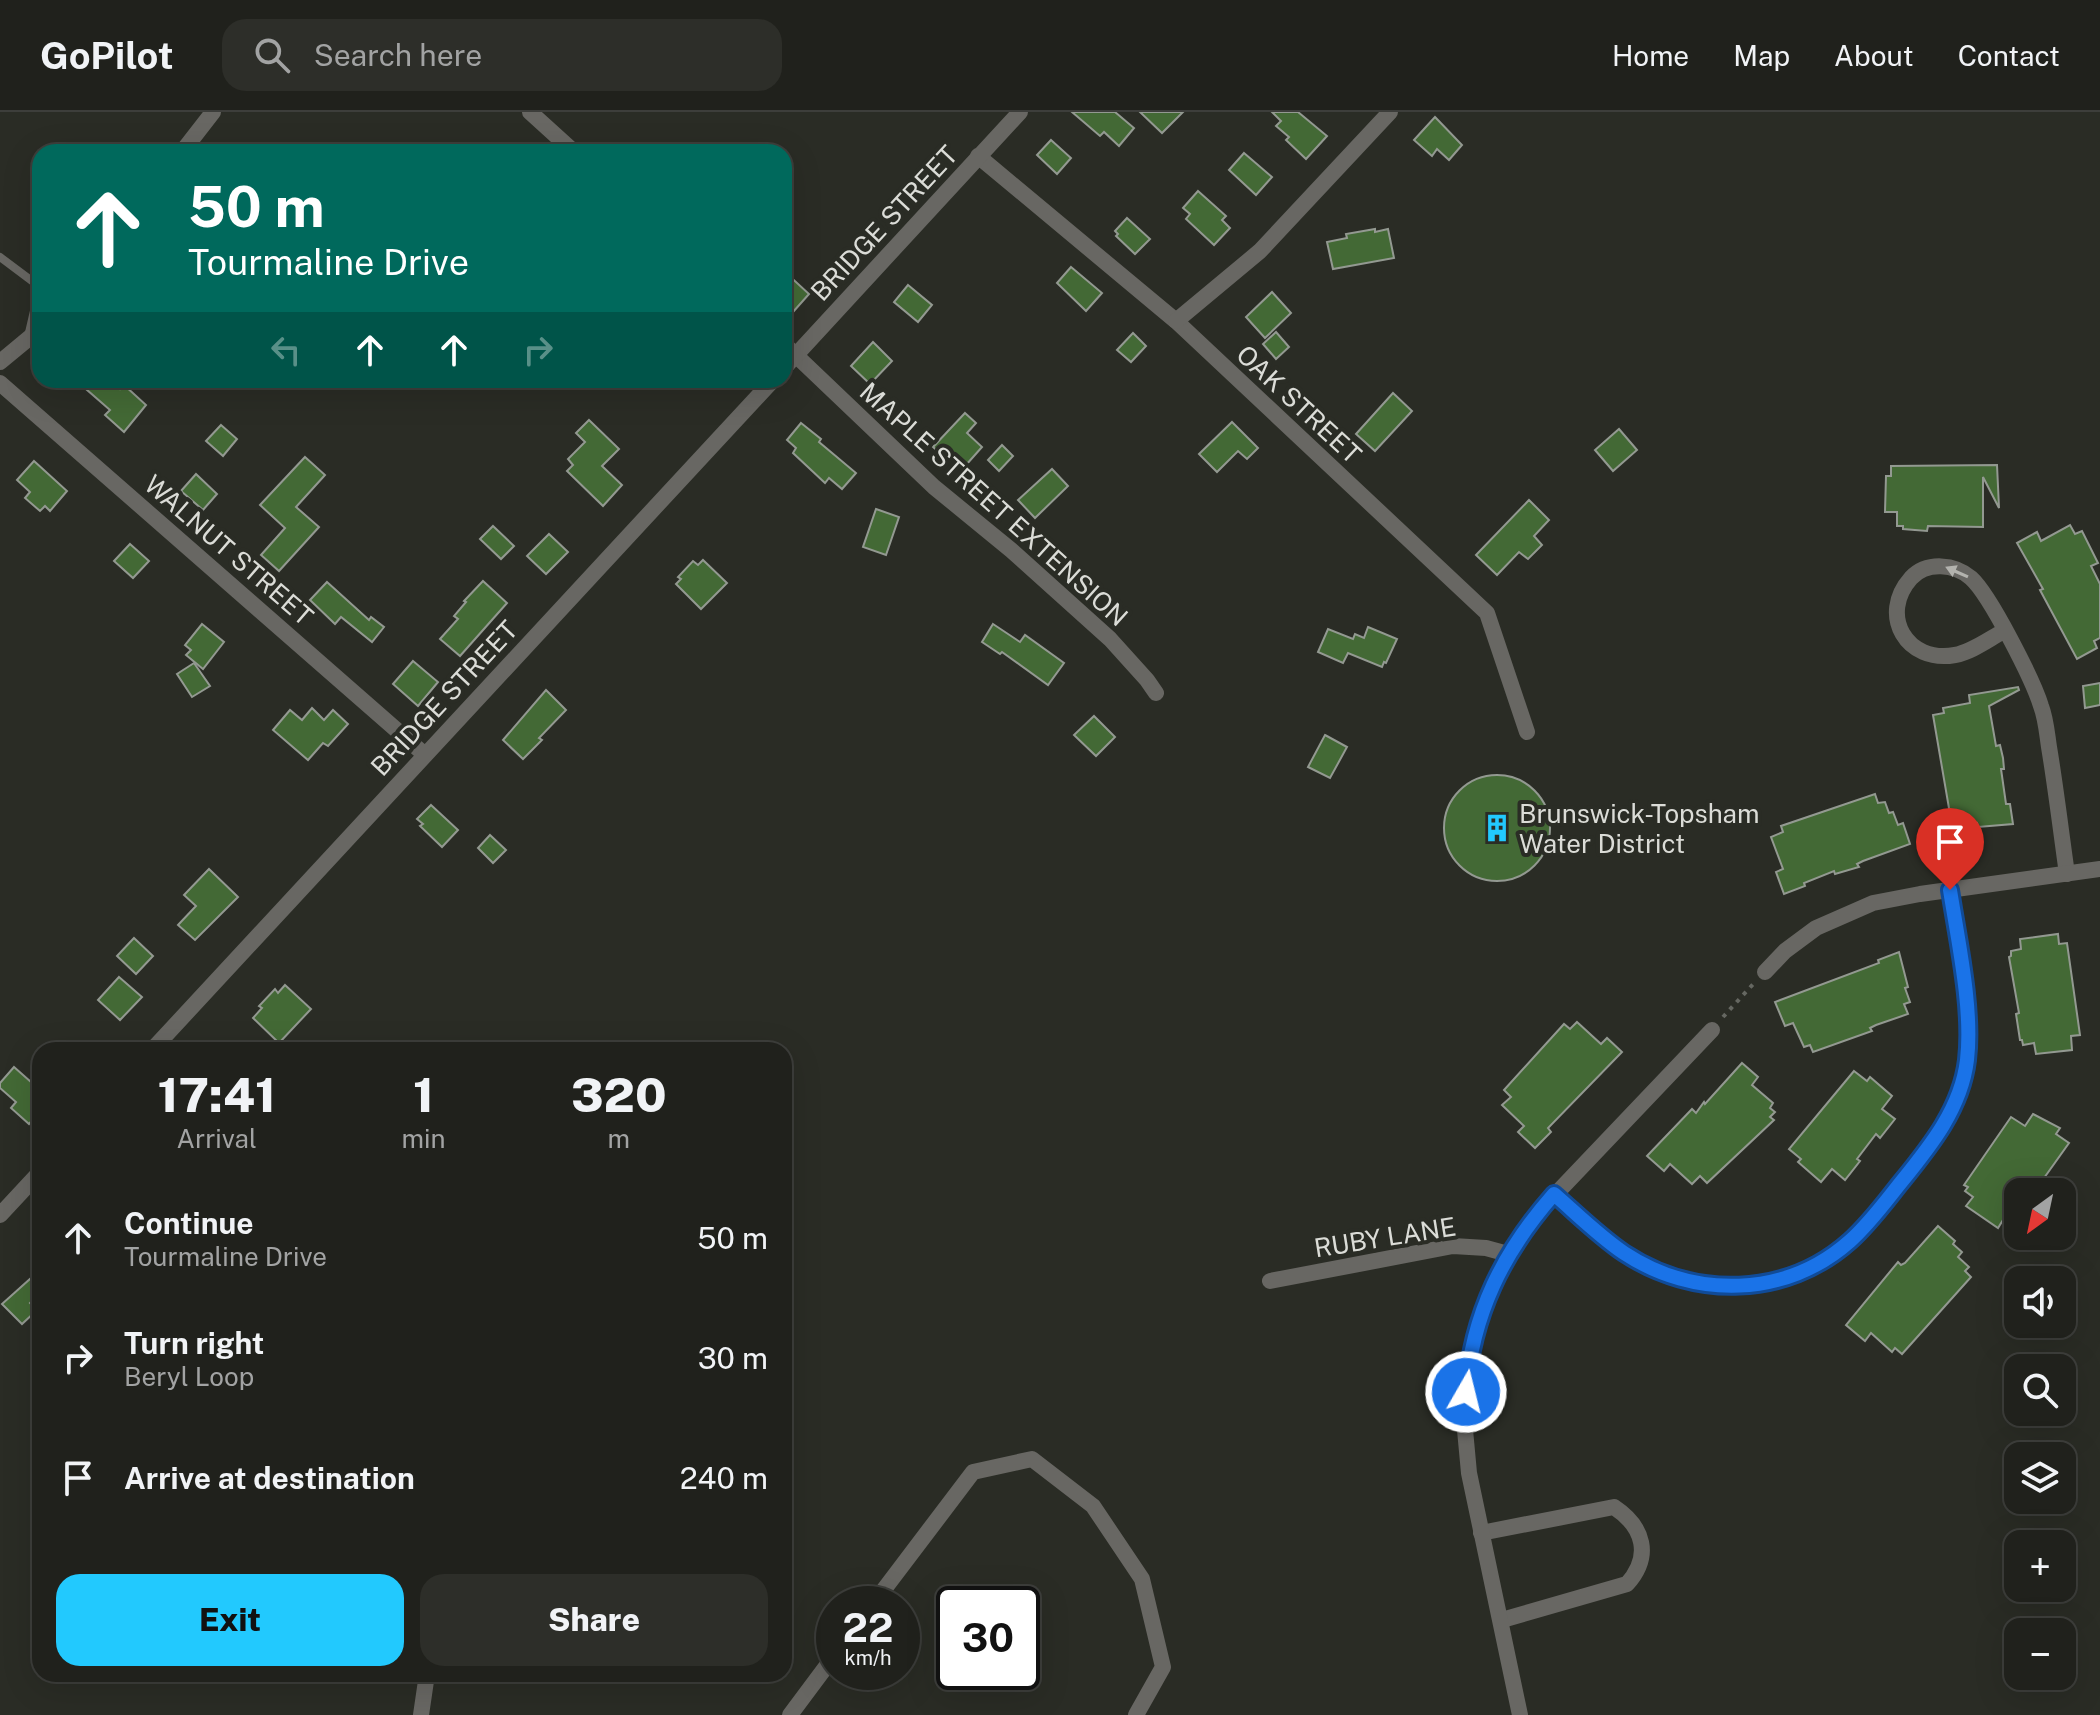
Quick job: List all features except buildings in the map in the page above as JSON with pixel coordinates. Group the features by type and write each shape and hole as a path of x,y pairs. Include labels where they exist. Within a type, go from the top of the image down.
{"street":[{"path":"188,144 213,112"},
{"path":"530,112 565,144"},
{"name":"BRIDGE STREET","path":"792,347 1020,112"},
{"path":"1176,321 1260,251 1390,112"},
{"name":"OAK STREET","path":"978,156 1176,321 1487,613 1527,732"},
{"path":"0,362 32,337"},
{"name":"MAPLE STREET EXTENSION","path":"792,351 934,487 1011,550 1110,639 1156,693"},
{"name":"WALNUT STREET","path":"0,383 424,754"},
{"name":"BRIDGE STREET","path":"159,1042 766,388"},
{"path":"2004,631 1957,655 1925,653 1911,645 1902,634 1896,619 1896,602 1903,587 1914,575 1930,567 1958,569 1983,592 2029,675 2042,708 2067,874"},
{"path":"1765,972 1785,951 1816,928 1873,903 2100,869"},
{"path":"1554,1194 1623,1252 1676,1279 1703,1285 1756,1286 1783,1279 1804,1271 1848,1243 1867,1224 1941,1130 1956,1100 1967,1062 1969,1033 1950,890"},
{"path":"1520,1715 1469,1473 1464,1419 1468,1366 1486,1300 1508,1254 1554,1194 1712,1030"},
{"path":"0,1215 32,1181"},
{"name":"RUBY LANE","path":"1270,1281 1453,1246 1486,1248 1508,1254"},
{"path":"887,1586 973,1472 1032,1459 1093,1506 1142,1579 1163,1667 1136,1715"},
{"path":"1481,1533 1614,1507 1627,1516 1640,1534 1642,1556 1637,1572 1627,1584 1502,1620"},
{"path":"790,1715 816,1680"},
{"path":"421,1715 426,1682"}],"lane":[{"path":"0,257 32,281"},
{"path":"27,342 32,320"}],"path":[{"path":"1712,1030 1765,972"}],"place":[{"name":"Brunswick-Topsham Water District","path":"1497,828"}],"route":[{"path":"1466,1392 1468,1366 1486,1300 1508,1254 1554,1194 1623,1252 1676,1279 1703,1285 1756,1286 1783,1279 1830,1256 1867,1224 1941,1130 1956,1100 1967,1062 1969,1033 1950,890"}]}
